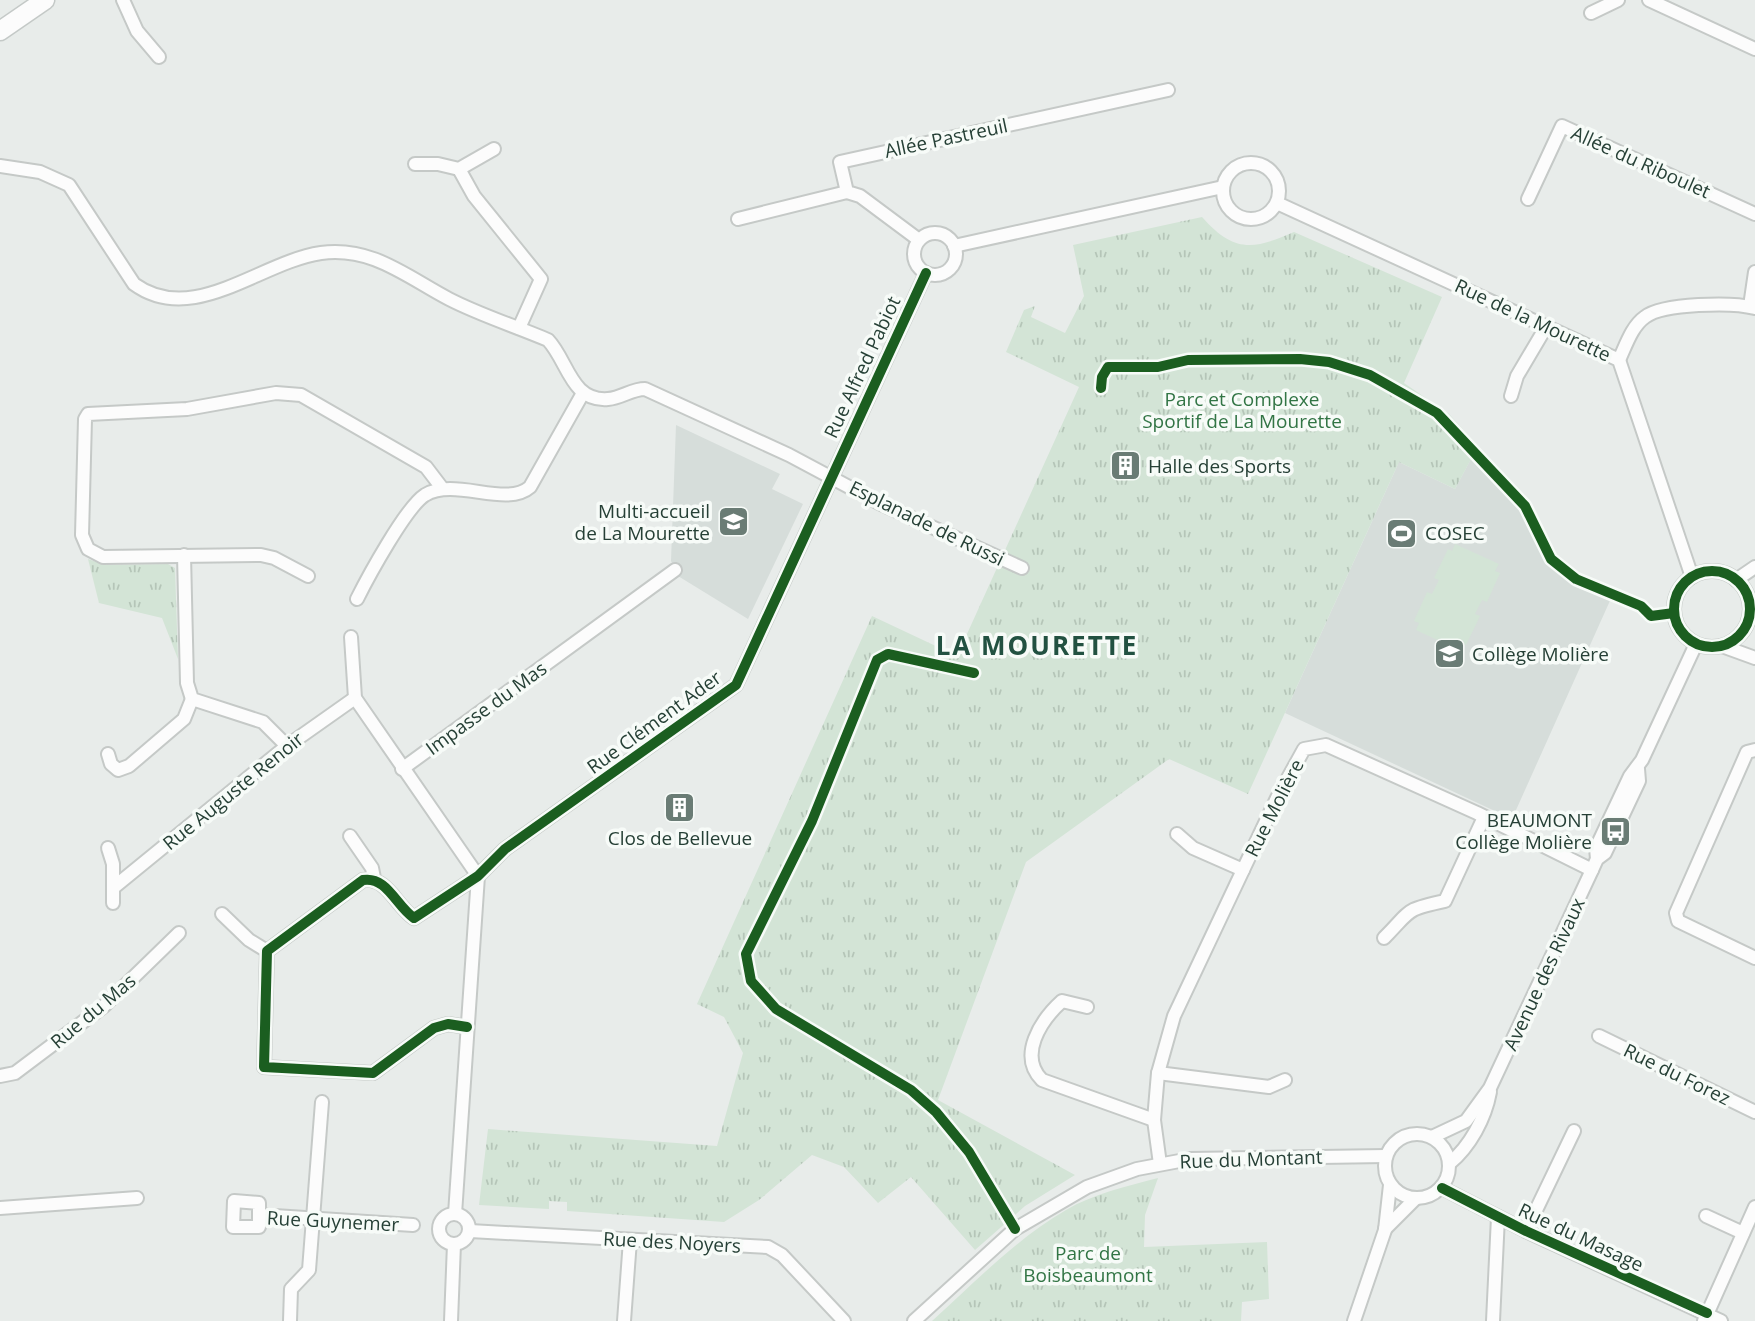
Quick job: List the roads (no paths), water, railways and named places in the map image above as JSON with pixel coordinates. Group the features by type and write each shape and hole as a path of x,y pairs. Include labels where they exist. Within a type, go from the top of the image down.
{"main road":[{"path":"0,31 45,0"}],"street":[{"path":"123,0 137,32 159,58"},
{"path":"1591,13 1618,0"},
{"path":"1649,0 1755,50"},
{"name":"Allée Pastreuil","path":"847,192 840,162 1168,90"},
{"name":"Allée du Riboulet","path":"1528,199 1562,126 1755,214"},
{"path":"415,164 438,164 459,169 494,149"},
{"path":"1255,163 1275,175 1280,189 1277,203 1260,218 1244,219 1226,204 1223,187 1226,178 1238,166 1255,163"},
{"path":"0,166 40,172 69,185 134,284 147,293 168,299 196,296 236,285 296,258 323,253 362,253 406,272 449,299 548,340 558,351 568,376 583,393 525,492 516,494 442,488 424,496 410,512 357,599"},
{"path":"459,169 474,196 541,279 519,328"},
{"path":"954,246 1223,187"},
{"path":"738,219 847,192 860,196 919,240"},
{"name":"Rue de la Mourette","path":"1277,203 1619,359 1692,577"},
{"path":"939,234 954,246 955,258 950,269 939,275 926,273 914,258 919,240 939,234"},
{"path":"1619,359 1633,331 1645,317 1659,310 1700,306 1752,307 1755,272"},
{"name":"Rue Alfred Pabiot","path":"832,476 926,273"},
{"path":"1511,396 1517,376 1546,327"},
{"name":"Esplanade de Russi","path":"583,393 608,399 628,391 645,389 832,476 879,503 1022,568"},
{"path":"308,576 274,558 261,555 103,557 88,549 82,536 85,419 88,414 187,409 276,393 301,395 426,467 442,488"},
{"name":"Rue Clément Ader","path":"374,878 414,918 478,876 506,849 736,685 832,476"},
{"path":"108,754 111,764 118,769 129,766 184,719 192,699 187,684 184,555"},
{"path":"1736,580 1755,567"},
{"name":"Impasse du Mas","path":"402,769 675,570"},
{"path":"1722,646 1738,637 1747,624 1749,600 1736,580 1710,571 1692,577 1677,593 1674,613 1681,631 1696,644 1722,646 1755,658"},
{"path":"1747,624 1755,639"},
{"path":"351,637 355,698 478,876 455,1214"},
{"name":"Avenue des Rivaux","path":"1432,1138 1466,1121 1490,1088 1595,864 1597,848 1630,776 1638,768 1696,644"},
{"name":"Rue Auguste Renoir","path":"113,888 287,746 355,698"},
{"path":"192,699 263,722 287,746"},
{"name":"Rue Molière","path":"1160,1164 1154,1120 1158,1073 1174,1016 1295,762 1304,749 1326,745 1595,864"},
{"path":"1755,750 1747,752 1676,913 1678,921 1755,958"},
{"path":"1384,938 1403,914 1413,908 1445,901 1484,817"},
{"path":"1177,834 1192,848 1243,870"},
{"path":"267,951 363,880 374,878 372,868 350,836"},
{"path":"108,848 113,864 113,903"},
{"path":"222,914 249,940 267,951"},
{"name":"Rue du Mas","path":"0,1076 15,1073 104,1006 179,933"},
{"path":"267,951 264,1067 373,1073 434,1028 448,1024 467,1027"},
{"path":"1087,1007 1062,1001 1044,1017 1030,1056 1032,1070 1042,1080 1154,1120"},
{"name":"Rue du Forez","path":"1599,1037 1755,1112"},
{"path":"1158,1073 1269,1087 1284,1080"},
{"name":"Avenue des Rivaux","path":"1450,1163 1463,1152 1473,1134 1487,1106 1490,1088"},
{"path":"290,1321 291,1289 309,1270 322,1102"},
{"path":"1526,1231 1574,1131"},
{"path":"1385,1230 1415,1199 1434,1194 1442,1188 1450,1163 1441,1144 1432,1138 1414,1134 1397,1141 1386,1156 1386,1176 1397,1192 1415,1199"},
{"name":"Rue du Montant","path":"914,1321 1015,1229 1087,1187 1160,1164 1189,1159 1386,1156"},
{"path":"1354,1321 1385,1230 1390,1185"},
{"name":"Rue du Masage","path":"1442,1188 1705,1317 1721,1321"},
{"path":"0,1208 137,1198"},
{"name":"Rue Guynemer","path":"234,1202 259,1203 259,1215 259,1227 233,1227 234,1202"},
{"path":"1705,1317 1754,1213"},
{"path":"455,1214 466,1218 470,1231 464,1241 454,1244 446,1241 439,1231 443,1218 455,1214"},
{"name":"Rue Guynemer","path":"259,1215 413,1225"},
{"path":"1706,1216 1743,1233"},
{"path":"1493,1321 1498,1217"},
{"name":"Rue des Noyers","path":"470,1231 775,1250 844,1321"},
{"path":"624,1321 630,1240"},
{"path":"451,1321 454,1244"}],"place":[{"name":"Halle des Sports","path":"1125,466"},
{"name":"Multi-accueil de La Mourette","path":"733,522"},
{"name":"COSEC","path":"1402,533"},
{"name":"Collège Molière","path":"1449,654"},
{"name":"Clos de Bellevue","path":"680,807"},
{"name":"BEAUMONT Collège Molière","path":"1615,831"}],"district":[{"name":"LA MOURETTE","path":"1037,645"}],"park label":[{"name":"Parc et Complexe Sportif de La Mourette","path":"1242,410"},
{"name":"Parc de Boisbeaumont","path":"1088,1264"}]}
